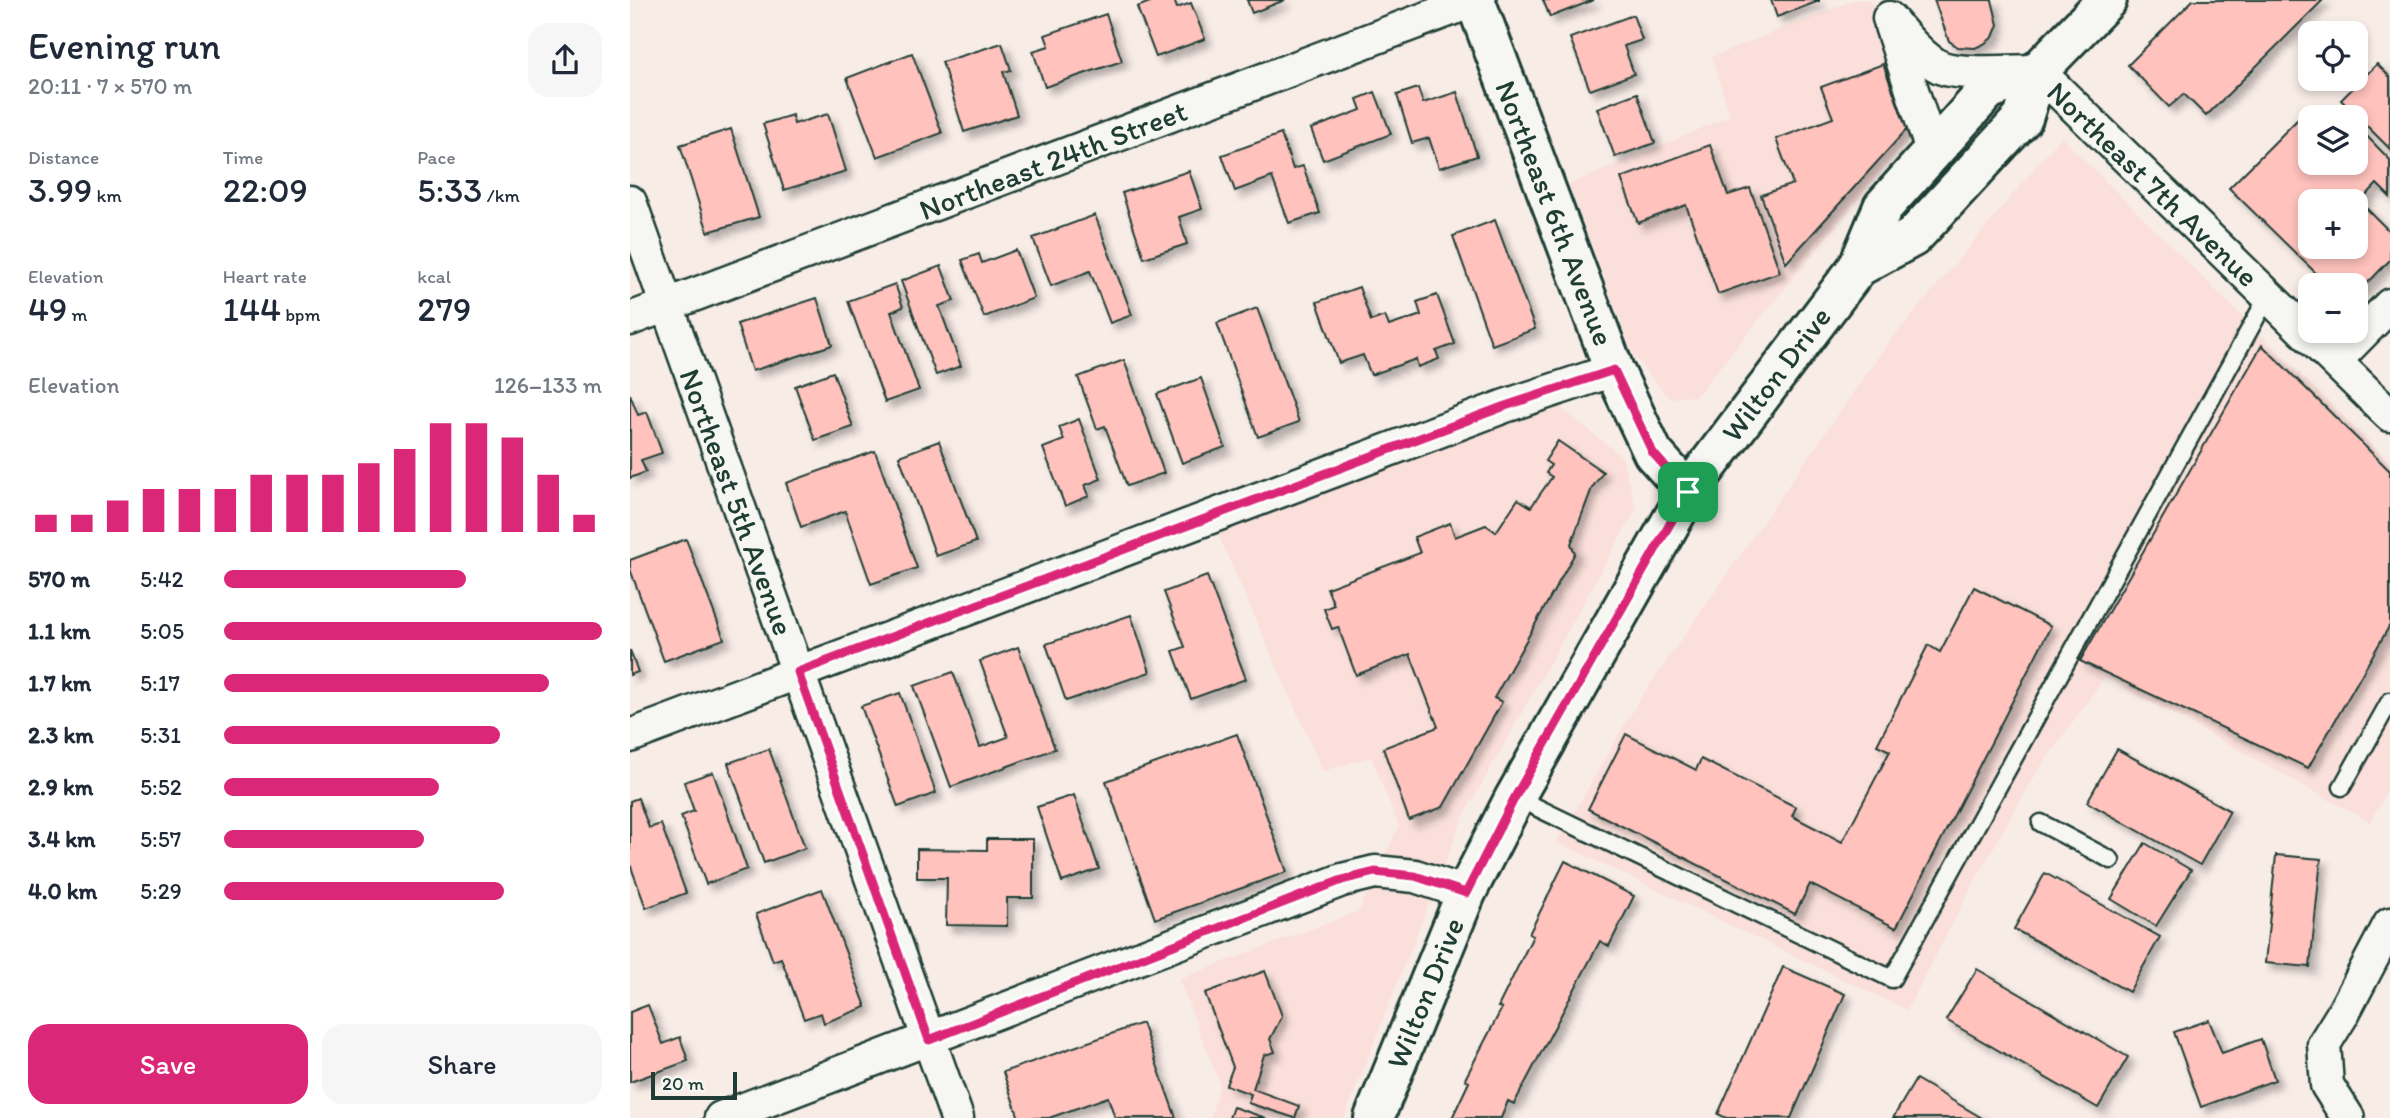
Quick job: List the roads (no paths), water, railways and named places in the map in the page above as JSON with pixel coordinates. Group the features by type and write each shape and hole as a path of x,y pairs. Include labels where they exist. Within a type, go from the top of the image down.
{"main road":[{"name":"Northeast 6th Avenue","path":"1475,0 1614,370 1653,453 1688,492"},
{"name":"Wilton Drive","path":"1374,1118 1466,893 1515,797 1688,492 1857,267 1882,207 1988,90 2038,71 2107,0"},
{"name":"Wilton Drive","path":"1857,267 1913,237 2023,118 2038,71"}],"street":[{"name":"Northeast 24th Street","path":"630,319 1475,0"},
{"name":"Northeast 7th Avenue","path":"1886,9 1916,48 1940,67 1962,71 2038,71 2390,415"},
{"name":"Northeast 7th Avenue","path":"1886,9 1931,151"},
{"name":"Northeast 5th Avenue","path":"630,202 957,1118"},
{"path":"2335,360 2390,306"},
{"path":"630,736 1505,406 1614,370"},
{"path":"721,1118 1342,880 1375,872 1415,876 1466,893"},
{"path":"2347,1118 2327,1085 2324,1044 2343,1015 2390,924"}],"lane":[{"path":"1515,797 1892,979 2268,296"},
{"path":"2342,788 2390,701"},
{"path":"2041,823 2111,860"}]}
